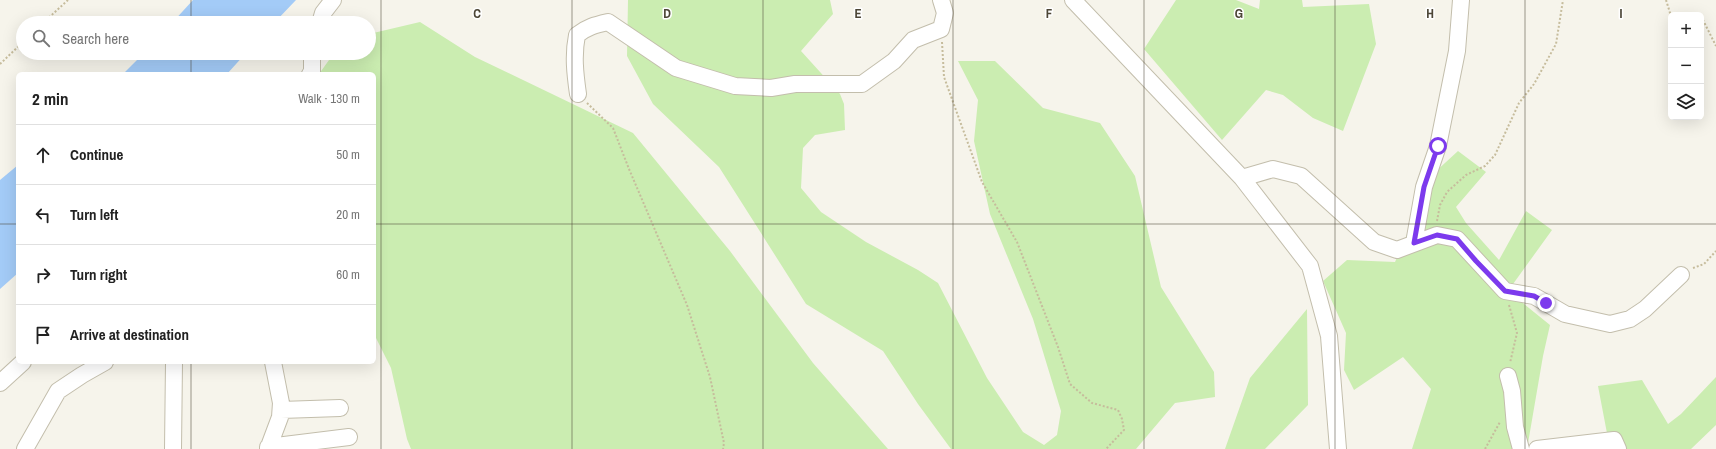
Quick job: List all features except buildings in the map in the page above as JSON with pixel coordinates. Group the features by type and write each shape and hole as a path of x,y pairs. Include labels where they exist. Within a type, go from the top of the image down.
{"street":[{"path":"322,16 334,0"},
{"path":"578,94 574,71 574,51 577,35 586,28 608,22 676,68 735,86 771,88 795,84 862,84 894,61 913,40 941,29 945,13 941,0"},
{"path":"1073,0 1242,178 1310,266 1329,336 1338,449"},
{"path":"1414,243 1424,187 1438,146 1456,58 1461,0"},
{"path":"312,60 312,72"},
{"path":"1242,178 1273,169 1301,176 1374,242 1397,250 1437,235 1457,239 1505,291 1534,296 1565,314 1610,324 1630,319 1635,316 1645,309 1681,275"},
{"path":"0,383 21,364"},
{"path":"25,449 58,391 102,364"},
{"path":"173,449 174,364"},
{"path":"273,364 281,410 280,417 268,448 349,437"},
{"path":"1508,376 1512,392 1515,427 1521,449"},
{"path":"281,410 340,408"},
{"path":"1536,449 1614,440 1618,449"}],"path":[{"path":"51,16 68,0"},
{"path":"1437,235 1440,205 1447,192 1466,175 1485,166 1495,155 1519,103 1534,84 1556,44 1562,0"},
{"path":"1666,0 1670,12"},
{"path":"1704,22 1716,46"},
{"path":"941,29 944,77 982,182 1017,242 1058,347 1070,384 1092,403 1118,410 1122,419 1124,430 1106,449"},
{"path":"0,64 16,49"},
{"path":"578,94 612,128 628,169 687,305 710,377 724,443 723,449"},
{"path":"1681,275 1694,267 1704,264 1716,251"}],"green space":[{"path":"628,0 830,0 833,14 801,51 840,94 844,104 845,130 815,135 803,148 801,188 821,212 866,242 918,270 938,283 987,378 1023,432 1044,445 1057,435 1061,411 1033,319 990,214 974,141 978,100 958,61 995,61 1043,108 1100,123 1135,176 1161,287 1214,372 1215,397 1175,403 1136,449 951,449 918,404 883,351 806,304 719,167 653,104 627,56"},
{"path":"1176,0 1236,0 1259,9 1260,0 1302,0 1303,7 1369,4 1376,44 1343,131 1313,118 1283,95 1266,90 1222,140 1144,49"},
{"path":"420,22 475,57 633,133 730,251 813,363 888,449 411,449 407,439 391,368 376,338 376,72 320,72 329,60 376,60 376,32"},
{"path":"1458,151 1486,172 1456,207 1466,223 1499,260 1526,211 1552,230 1508,291 1550,325 1543,356 1527,449 1412,449 1431,389 1403,357 1354,390 1344,370 1346,333 1323,281 1347,260 1395,262 1433,174"},
{"path":"1307,309 1308,405 1265,449 1225,449 1250,378"},
{"path":"1716,377 1716,425 1691,449 1610,449 1598,386 1642,380 1668,424 1681,414"}],"water":[{"path":"193,0 296,0 281,16 178,16"},
{"path":"137,60 240,60 229,72 125,72"},
{"path":"16,167 16,275 0,289 0,180"}],"route":[{"path":"1438,146 1424,187 1414,243 1437,235 1457,239 1505,291 1534,296 1546,303"}]}
